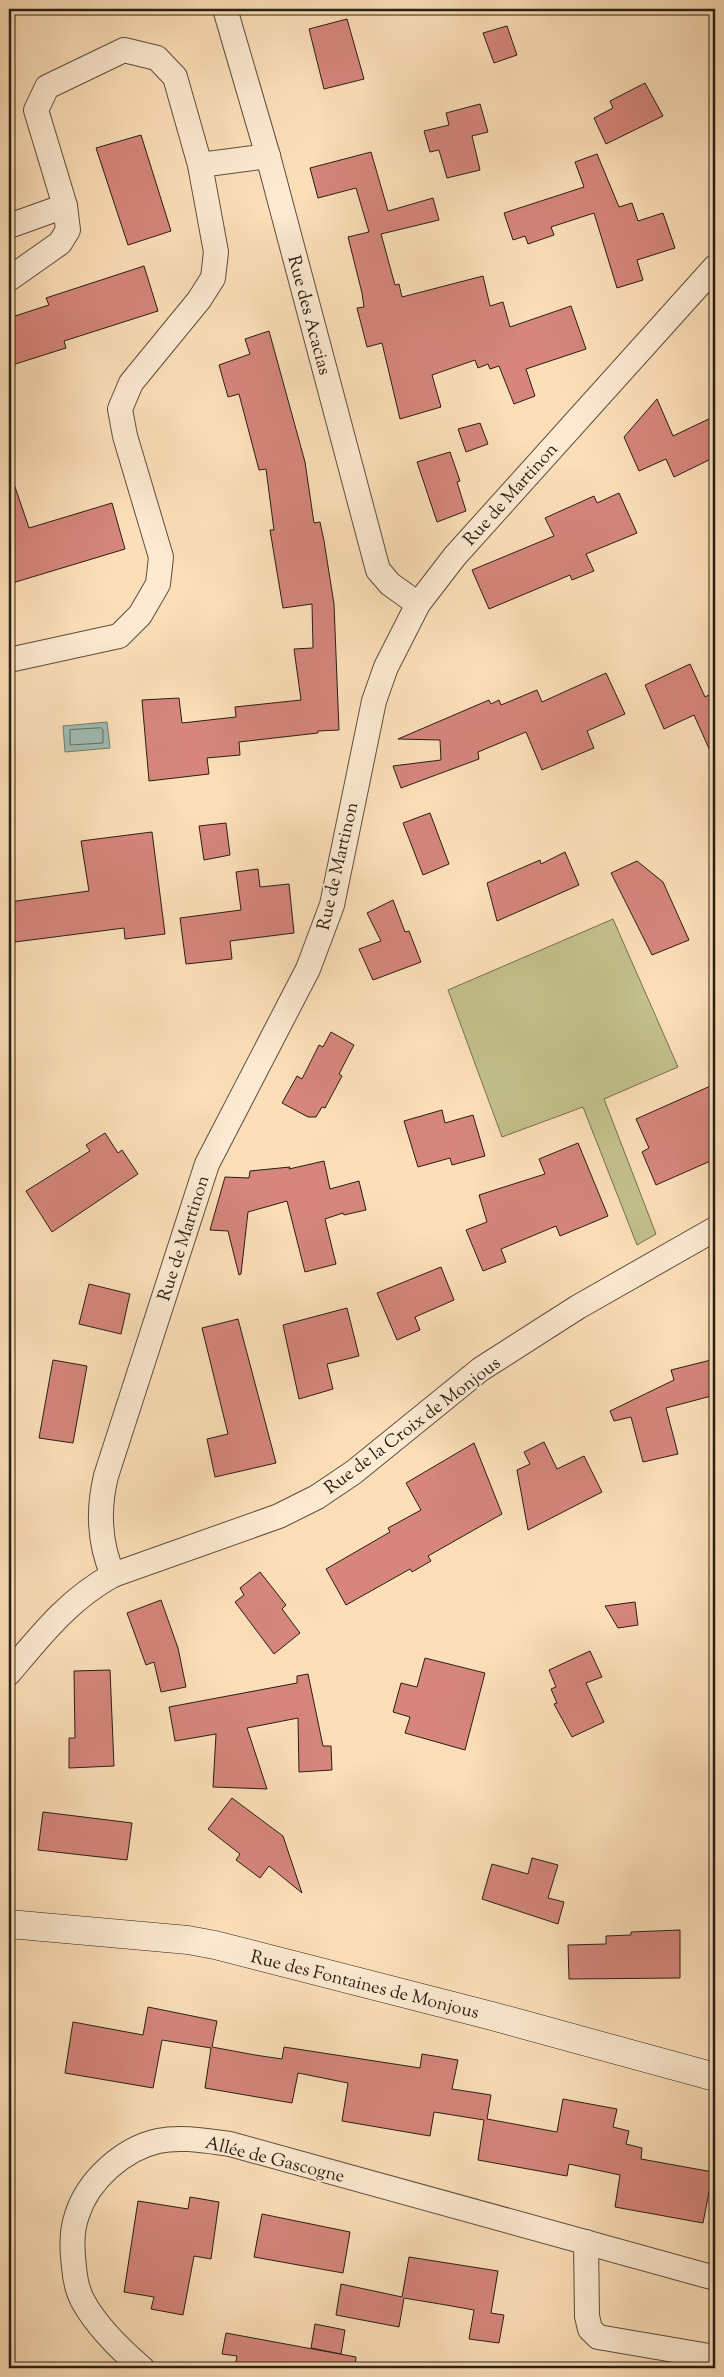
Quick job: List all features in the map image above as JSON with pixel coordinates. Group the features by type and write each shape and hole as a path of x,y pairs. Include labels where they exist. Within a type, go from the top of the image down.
{"street":[{"name":"Rue des Acacias","path":"225,9 268,156 378,570 390,584 418,604"},
{"path":"9,279 60,243 68,230 65,206 36,110 47,87 124,50 157,58 175,77 200,165 216,252 213,278 199,300 131,383 120,409 124,436 161,557 158,584 140,615 119,636 9,660"},
{"path":"200,165 268,156"},
{"path":"9,226 65,206"},
{"name":"Rue de Martinon","path":"113,1575 105,1553 100,1518 102,1495 109,1466 207,1164 308,969 321,938 332,905 374,701 392,652 418,604 455,556 715,267"},
{"name":"Rue de la Croix de Monjous","path":"9,1673 64,1609 89,1588 113,1575 279,1516 317,1497 354,1472 481,1369 578,1307 715,1230"},
{"name":"Rue des Fontaines de Monjous","path":"9,1924 215,1945 492,2016 715,2077"},
{"name":"Allée de Gascogne","path":"142,2368 105,2332 84,2303 75,2279 72,2239 77,2214 92,2188 118,2159 141,2147 159,2141 199,2140 230,2144 715,2278"},
{"path":"586,2242 587,2316 590,2329 598,2337 715,2357"}],"shaded area":[{"path":"613,919 678,1067 604,1099 656,1234 637,1245 583,1107 502,1137 448,990"}],"water":[{"path":"107,722 110,748 65,752 63,726"}],"building":[{"path":"347,19 364,79 324,89 309,29"},
{"path":"507,26 517,55 494,63 483,33"},
{"path":"645,83 663,116 606,144 594,118 613,108 610,101"},
{"path":"480,104 488,132 472,136 480,170 447,178 439,150 430,152 424,131 449,125 446,113"},
{"path":"141,135 171,231 128,245 96,148"},
{"path":"371,152 388,211 433,198 439,220 381,234 395,285 399,284 402,297 483,276 490,306 503,302 510,327 571,306 586,349 526,369 535,396 514,404 499,366 490,369 488,364 478,368 475,360 432,375 441,407 400,419 382,343 367,347 357,308 364,307 348,237 369,232 356,188 318,198 310,168"},
{"path":"597,154 619,207 632,203 638,221 663,213 675,248 637,260 643,280 617,288 594,213 551,227 554,235 528,244 525,236 513,240 504,213 584,187 575,162"},
{"path":"144,266 158,311 64,341 66,348 9,366 9,318 49,305 46,298"},
{"path":"269,331 305,462 314,523 320,522 324,541 334,604 339,730 318,731 318,733 239,742 240,755 207,758 209,774 149,781 142,700 179,698 182,723 236,717 235,707 301,700 294,649 313,648 312,604 283,608 270,530 274,530 266,469 259,470 239,394 228,397 219,365 250,354 245,339"},
{"path":"657,399 673,436 715,416 715,457 674,477 666,459 639,471 624,437"},
{"path":"480,423 488,444 466,452 458,429"},
{"path":"450,452 460,481 457,482 466,511 437,522 417,462"},
{"path":"13,481 29,528 112,503 125,549 9,584 9,482"},
{"path":"619,493 637,533 586,554 594,571 572,580 570,575 489,609 472,570 554,536 545,518 594,496 597,503"},
{"path":"690,664 705,697 715,692 715,762 694,715 664,729 645,685"},
{"path":"606,673 625,714 587,731 594,748 542,770 526,732 478,752 479,759 401,788 393,766 441,760 440,740 398,739 489,700 491,704 499,700 501,705 537,690 542,702"},
{"path":"430,813 449,864 423,875 403,823"},
{"path":"226,823 230,855 204,860 199,826"},
{"path":"152,832 165,934 125,939 124,928 15,942 9,902 89,891 81,841"},
{"path":"565,852 579,885 497,921 487,883 540,860 541,864"},
{"path":"637,861 663,882 689,940 652,955 611,873"},
{"path":"258,869 260,887 289,884 294,933 230,941 232,959 186,964 180,918 241,910 236,872"},
{"path":"393,900 405,932 409,931 421,962 373,980 359,949 381,941 367,913"},
{"path":"331,1032 354,1045 339,1074 342,1076 325,1108 322,1107 316,1117 308,1117 282,1103 297,1076 302,1079 319,1045 323,1047"},
{"path":"715,1084 715,1159 656,1185 642,1152 649,1148 636,1119"},
{"path":"442,1110 445,1123 473,1115 485,1156 452,1165 450,1158 418,1167 404,1121"},
{"path":"105,1133 118,1153 122,1150 138,1174 52,1232 26,1191 90,1151 86,1145"},
{"path":"578,1143 608,1216 560,1236 556,1226 501,1249 506,1262 483,1271 466,1230 487,1222 479,1195 545,1174 539,1159"},
{"path":"324,1161 330,1189 359,1181 366,1210 344,1215 343,1213 325,1219 336,1264 305,1272 287,1201 248,1212 241,1274 239,1275 228,1231 210,1230 225,1177 249,1178 250,1171 290,1167 289,1169"},
{"path":"441,1267 454,1300 415,1317 420,1330 397,1340 377,1293"},
{"path":"89,1284 130,1294 121,1334 79,1324"},
{"path":"347,1308 359,1356 327,1364 333,1389 299,1399 283,1325"},
{"path":"238,1319 276,1463 215,1477 207,1439 228,1434 202,1328"},
{"path":"715,1359 715,1395 666,1408 678,1454 643,1462 631,1417 614,1421 610,1411 674,1380 671,1370"},
{"path":"53,1360 87,1366 73,1443 39,1438"},
{"path":"544,1442 557,1469 584,1456 602,1492 528,1530 517,1470 530,1464 524,1452"},
{"path":"474,1443 502,1514 428,1556 431,1561 412,1572 410,1569 346,1605 326,1569 390,1532 388,1528 421,1510 406,1483"},
{"path":"260,1572 286,1605 282,1609 300,1633 274,1654 235,1602 244,1595 240,1588"},
{"path":"161,1600 178,1648 186,1687 161,1692 154,1662 146,1665 127,1613"},
{"path":"635,1602 638,1625 618,1628 605,1606"},
{"path":"590,1651 602,1677 586,1683 604,1722 572,1737 554,1704 557,1703 551,1689 556,1687 549,1670"},
{"path":"425,1658 485,1673 465,1750 405,1733 410,1717 393,1712 401,1683 417,1687"},
{"path":"110,1670 114,1766 69,1768 69,1738 75,1738 74,1671"},
{"path":"308,1674 323,1746 331,1746 332,1770 299,1772 298,1718 247,1728 267,1789 213,1787 216,1734 175,1741 169,1707 297,1683 297,1676"},
{"path":"232,1798 283,1836 302,1893 269,1866 260,1878 236,1860 240,1854 208,1829"},
{"path":"43,1812 132,1823 127,1860 38,1850"},
{"path":"532,1858 558,1865 548,1898 564,1902 558,1924 482,1899 492,1864 528,1874"},
{"path":"680,1930 680,1978 569,1979 568,1945 606,1944 606,1936 631,1935 631,1932"},
{"path":"148,2007 217,2021 212,2047 255,2055 282,2059 284,2047 420,2068 422,2054 458,2060 452,2089 491,2095 487,2119 557,2132 563,2099 617,2109 613,2127 629,2131 626,2144 642,2148 641,2159 713,2172 703,2223 615,2207 620,2175 569,2164 567,2176 478,2160 484,2120 434,2112 430,2136 342,2121 348,2083 298,2073 292,2103 205,2088 211,2048 162,2040 153,2088 65,2073 73,2022 143,2035"},
{"path":"190,2197 219,2202 211,2259 194,2256 183,2315 151,2309 154,2297 124,2292 138,2201 188,2209"},
{"path":"262,2214 350,2232 343,2273 254,2257"},
{"path":"409,2257 498,2271 491,2313 504,2315 499,2343 469,2339 474,2310 446,2305 404,2298 399,2327 336,2315 341,2284 402,2297"},
{"path":"315,2324 345,2330 341,2354 311,2348"},
{"path":"226,2333 356,2357 355,2368 235,2368 237,2356 222,2354"}]}
